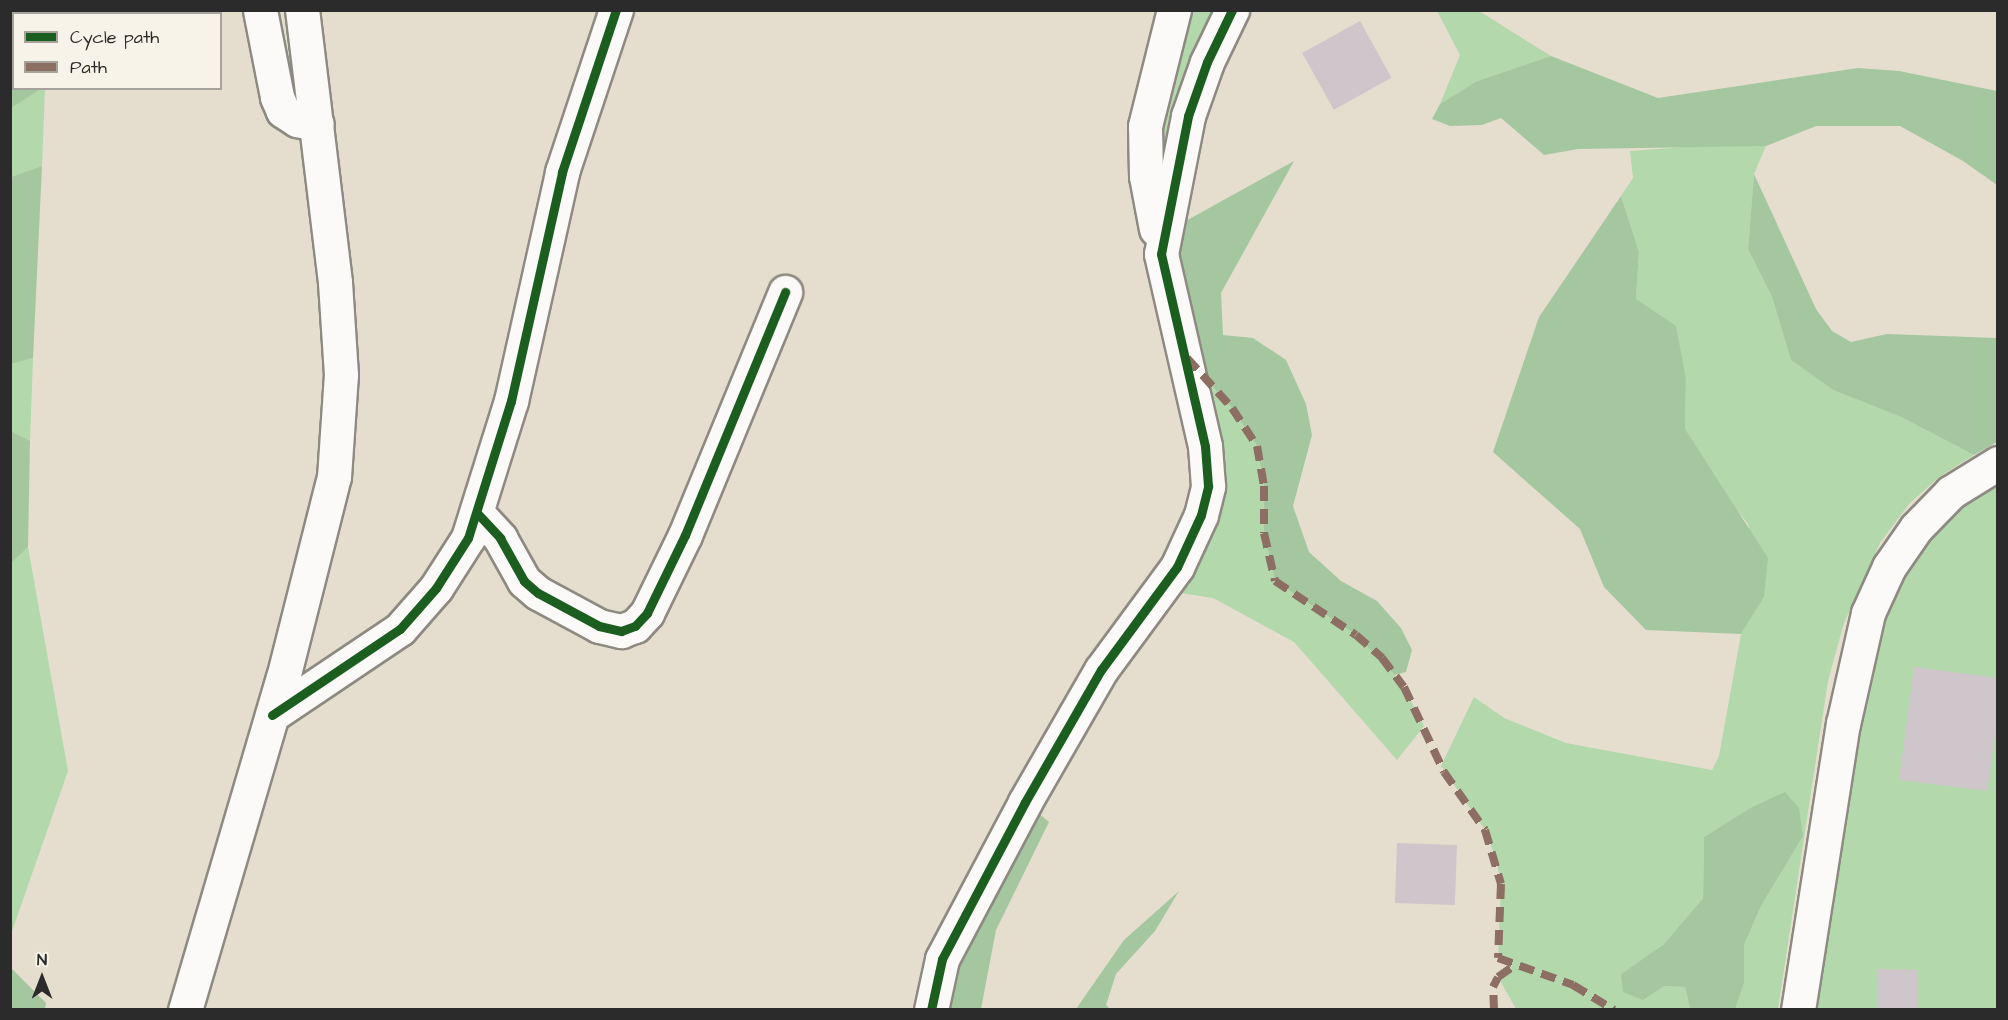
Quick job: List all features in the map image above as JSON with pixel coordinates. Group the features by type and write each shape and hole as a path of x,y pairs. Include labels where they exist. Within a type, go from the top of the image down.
{"street":[{"path":"260,10 277,97 283,111 297,120 317,124"},
{"path":"185,1010 272,715 334,477 341,375 335,282 302,10"},
{"path":"272,715 408,621 452,565 478,514 511,401 562,172 616,10"},
{"path":"931,1010 942,960 997,854 1101,670 1177,567 1201,515 1208,486 1206,446 1161,254 1146,176 1146,126 1174,10"},
{"path":"1161,254 1174,171 1188,116 1207,62 1232,10"},
{"path":"478,514 500,538 524,581 537,593 599,626 621,631 636,626 647,613 685,535 786,292"},
{"path":"1798,1010 1843,724 1868,613 1889,567 1916,528 1951,492 1998,463"}],"green space":[{"path":"1174,11 1232,11 1161,254 1154,83"},
{"path":"1437,11 1479,11 1551,56 1477,81 1440,104 1460,55"},
{"path":"11,15 12,90 39,90 11,108"},
{"path":"1551,56 1658,98 1858,68 1899,71 1997,91 1997,185 1963,161 1900,126 1816,126 1766,146 1578,149 1544,155 1501,118 1482,125 1450,126 1432,119 1440,104 1477,81"},
{"path":"39,90 45,90 42,166 11,177 10,108"},
{"path":"1712,145 1766,146 1754,174 1748,249 1772,297 1791,360 1833,390 1901,417 1974,455 1939,477 1909,504 1880,543 1844,623 1828,681 1778,1009 1733,1009 1744,983 1744,945 1761,906 1803,836 1785,793 1750,808 1704,837 1703,898 1664,944 1621,974 1664,986 1685,987 1690,1009 1516,1009 1498,977 1513,966 1498,958 1501,884 1496,859 1485,830 1441,766 1474,697 1504,718 1566,743 1712,770 1719,756 1741,634 1764,597 1748,524 1715,481 1685,429 1686,379 1636,299 1639,252 1621,196 1633,178 1630,151"},
{"path":"1294,161 1221,293 1223,335 1253,338 1286,360 1306,404 1312,435 1293,506 1309,552 1341,581 1377,601 1401,628 1412,650 1406,672 1395,675 1356,635 1275,581 1264,533 1264,486 1257,446 1232,408 1205,378 1164,233"},
{"path":"42,166 33,358 11,364 11,177"},
{"path":"1754,174 1816,309 1832,331 1851,342 1887,334 1997,338 1997,442 1974,455 1901,417 1833,390 1791,360 1772,297 1748,249"},
{"path":"1621,196 1639,252 1636,299 1676,326 1686,379 1685,429 1768,558 1764,597 1741,634 1646,630 1604,587 1580,529 1493,452 1539,317"},
{"path":"33,358 30,441 11,431 10,364"},
{"path":"1205,378 1232,408 1257,446 1264,486 1264,533 1275,581 1356,635 1382,658 1404,687 1424,726 1397,760 1294,642 1213,598 1161,590 1187,550"},
{"path":"11,431 30,441 28,547 11,563"},
{"path":"1997,479 1997,1009 1816,1010 1845,804 1866,693 1889,602 1939,525 1972,495"},
{"path":"28,547 68,771 11,934 10,563"},
{"path":"1785,792 1799,808 1803,836 1761,906 1744,945 1744,983 1735,1009 1690,1009 1685,987 1664,986 1643,1000 1623,992 1621,974 1664,944 1703,898 1704,837 1750,808"},
{"path":"1025,802 1049,822 996,930 981,1009 931,1010"},
{"path":"1179,891 1155,931 1116,974 1106,1005 1110,1009 1076,1009 1124,940"},
{"path":"11,968 46,1003 45,1009 11,1009"}],"building":[{"path":"1360,21 1392,78 1334,110 1302,53"},
{"path":"1914,667 1998,678 1998,715 1987,791 1899,780"},
{"path":"1397,843 1457,845 1455,905 1395,903"},
{"path":"1878,969 1918,970 1917,1010 1877,1010"}],"marked path":[{"path":"1187,358 1232,408 1257,446 1264,486 1264,533 1275,581 1356,635 1382,658 1404,687 1444,772 1485,830 1501,884 1498,958 1573,985 1614,1010"},
{"path":"1494,1010 1493,987 1498,977 1514,966"}],"cycle path":[{"path":"272,715 400,629 436,588 468,538 511,401 562,172 616,10"},
{"path":"931,1010 942,959 1025,802 1101,670 1177,567 1201,515 1208,486 1205,446 1161,254 1188,116 1207,62 1232,10"},
{"path":"478,514 500,538 524,581 538,593 599,626 621,631 635,626 647,613 685,535 785,292"}]}
